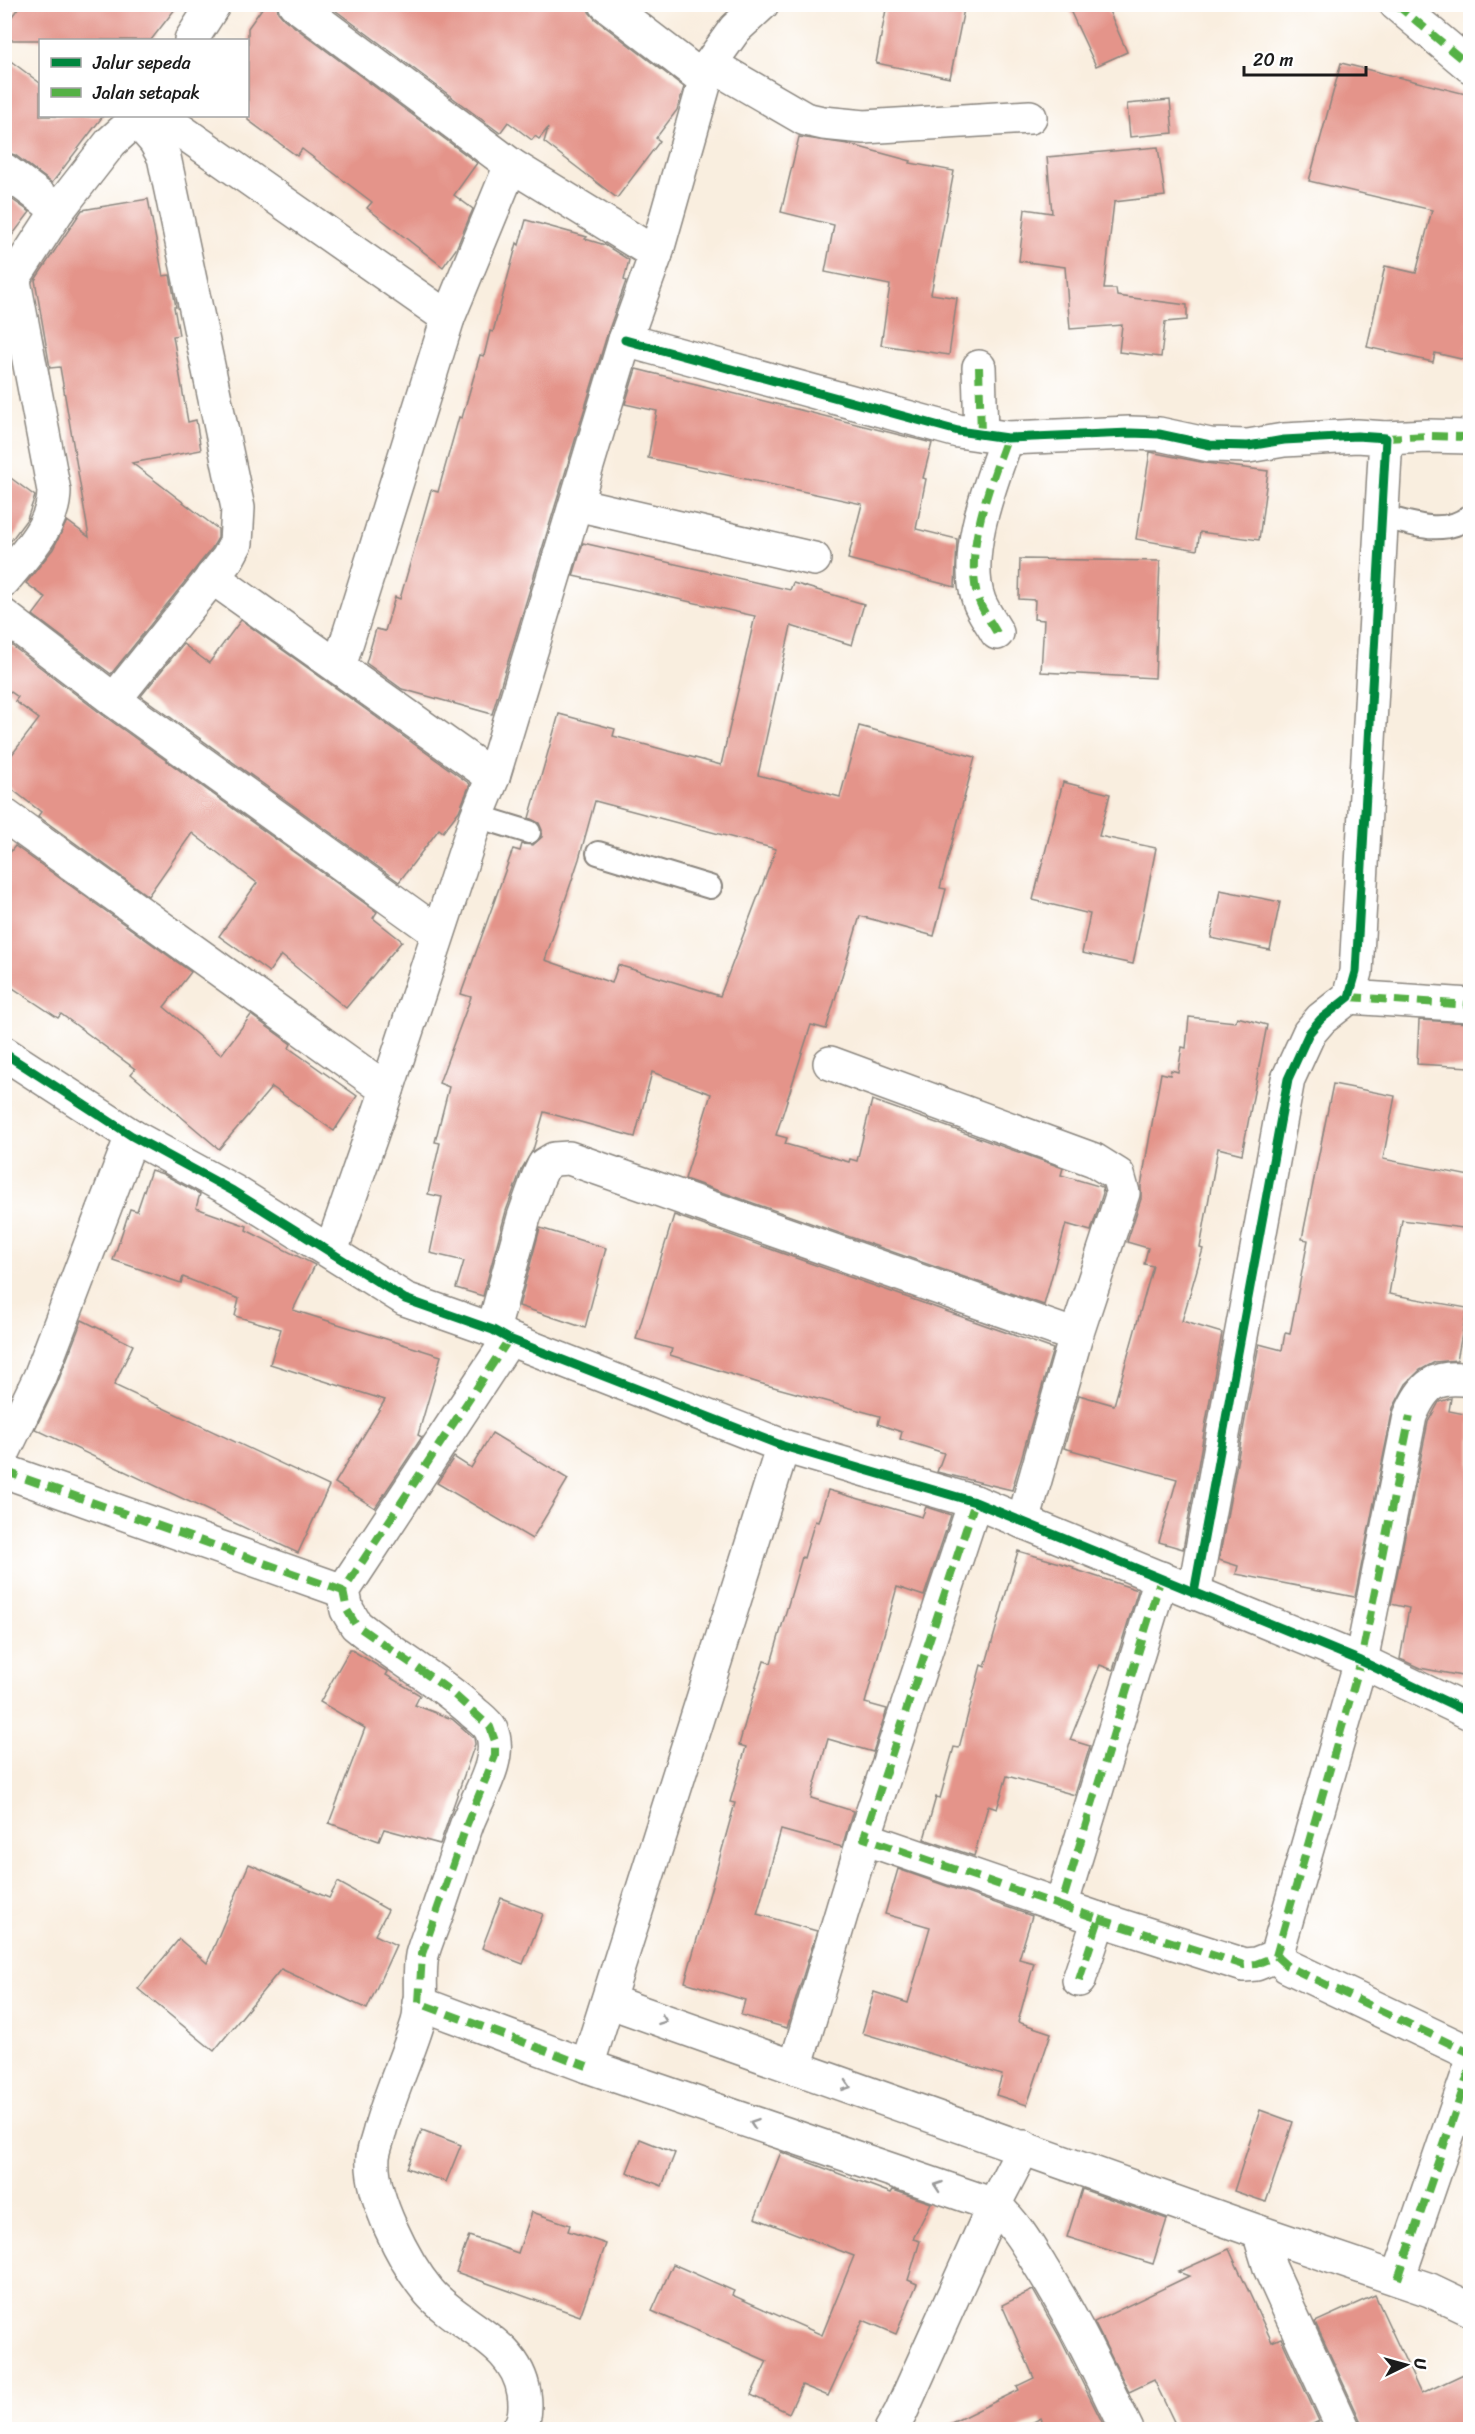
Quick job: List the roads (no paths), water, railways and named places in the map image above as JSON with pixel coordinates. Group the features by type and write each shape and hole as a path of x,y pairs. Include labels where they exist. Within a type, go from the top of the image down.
{"street":[{"path":"192,39 214,4"},
{"path":"295,4 511,165 656,254"},
{"path":"606,4 708,72 805,119 864,127 1030,117"},
{"path":"331,1251 387,1090 477,816 493,777 626,340 656,254 708,72 735,29 762,4"},
{"path":"1396,4 1470,66"},
{"path":"145,117 448,318"},
{"path":"4,580 36,539 54,507 54,491 9,287 58,210 111,142 145,117"},
{"path":"114,700 228,558 236,543 238,508 164,157 145,117"},
{"path":"339,667 448,318 511,165"},
{"path":"4,170 58,210"},
{"path":"626,340 958,431 994,436 1159,434 1209,445 1248,446 1284,440 1357,436 1470,437"},
{"path":"979,367 994,436 979,523 975,589 979,603 997,633"},
{"path":"1194,1593 1288,1079 1309,1033 1321,1019 1349,997 1356,972 1386,438"},
{"path":"576,504 814,559"},
{"path":"212,577 493,777"},
{"path":"4,616 114,700 438,933"},
{"path":"4,815 387,1090"},
{"path":"1349,997 1470,1005"},
{"path":"4,1053 132,1136 233,1191 405,1299 501,1334 783,1446 975,1502 1361,1661 1470,1713"},
{"path":"830,1063 1094,1160 1118,1175 1123,1193 1076,1336 1023,1522"},
{"path":"4,1451 40,1377 132,1136"},
{"path":"518,2430 525,2415 525,2398 515,2365 496,2344 444,2306 405,2260 389,2223 375,2176 373,2156 388,2102 417,2024 422,1954 467,1824 495,1756 495,1742 490,1727 449,1690 356,1625 346,1610 343,1591 501,1334 524,1217 544,1166 554,1159 569,1158 1076,1336"},
{"path":"1276,1956 1361,1661 1410,1416 1416,1401 1434,1382 1444,1378 1470,1380"},
{"path":"587,2066 783,1446"},
{"path":"4,1471 343,1591"},
{"path":"795,2068 864,1838 975,1502"},
{"path":"1061,1906 1161,1578"},
{"path":"864,1838 1099,1919 1244,1965 1256,1964 1276,1956"},
{"path":"1079,1980 1099,1919"},
{"path":"1276,1956 1287,1966 1470,2053"},
{"path":"608,2001 1259,2232 1398,2279 1470,2308"},
{"path":"419,2003 587,2066 994,2205 1008,2217 1022,2236 1061,2298 1127,2430"},
{"path":"1398,2279 1470,2069"},
{"path":"902,2424 994,2205 1024,2147"},
{"path":"1259,2232 1269,2268 1344,2430"}],"lane":[{"path":"1382,516 1423,527 1450,527 1470,516"},
{"path":"477,816 529,832"},
{"path":"598,853 710,887"}]}
